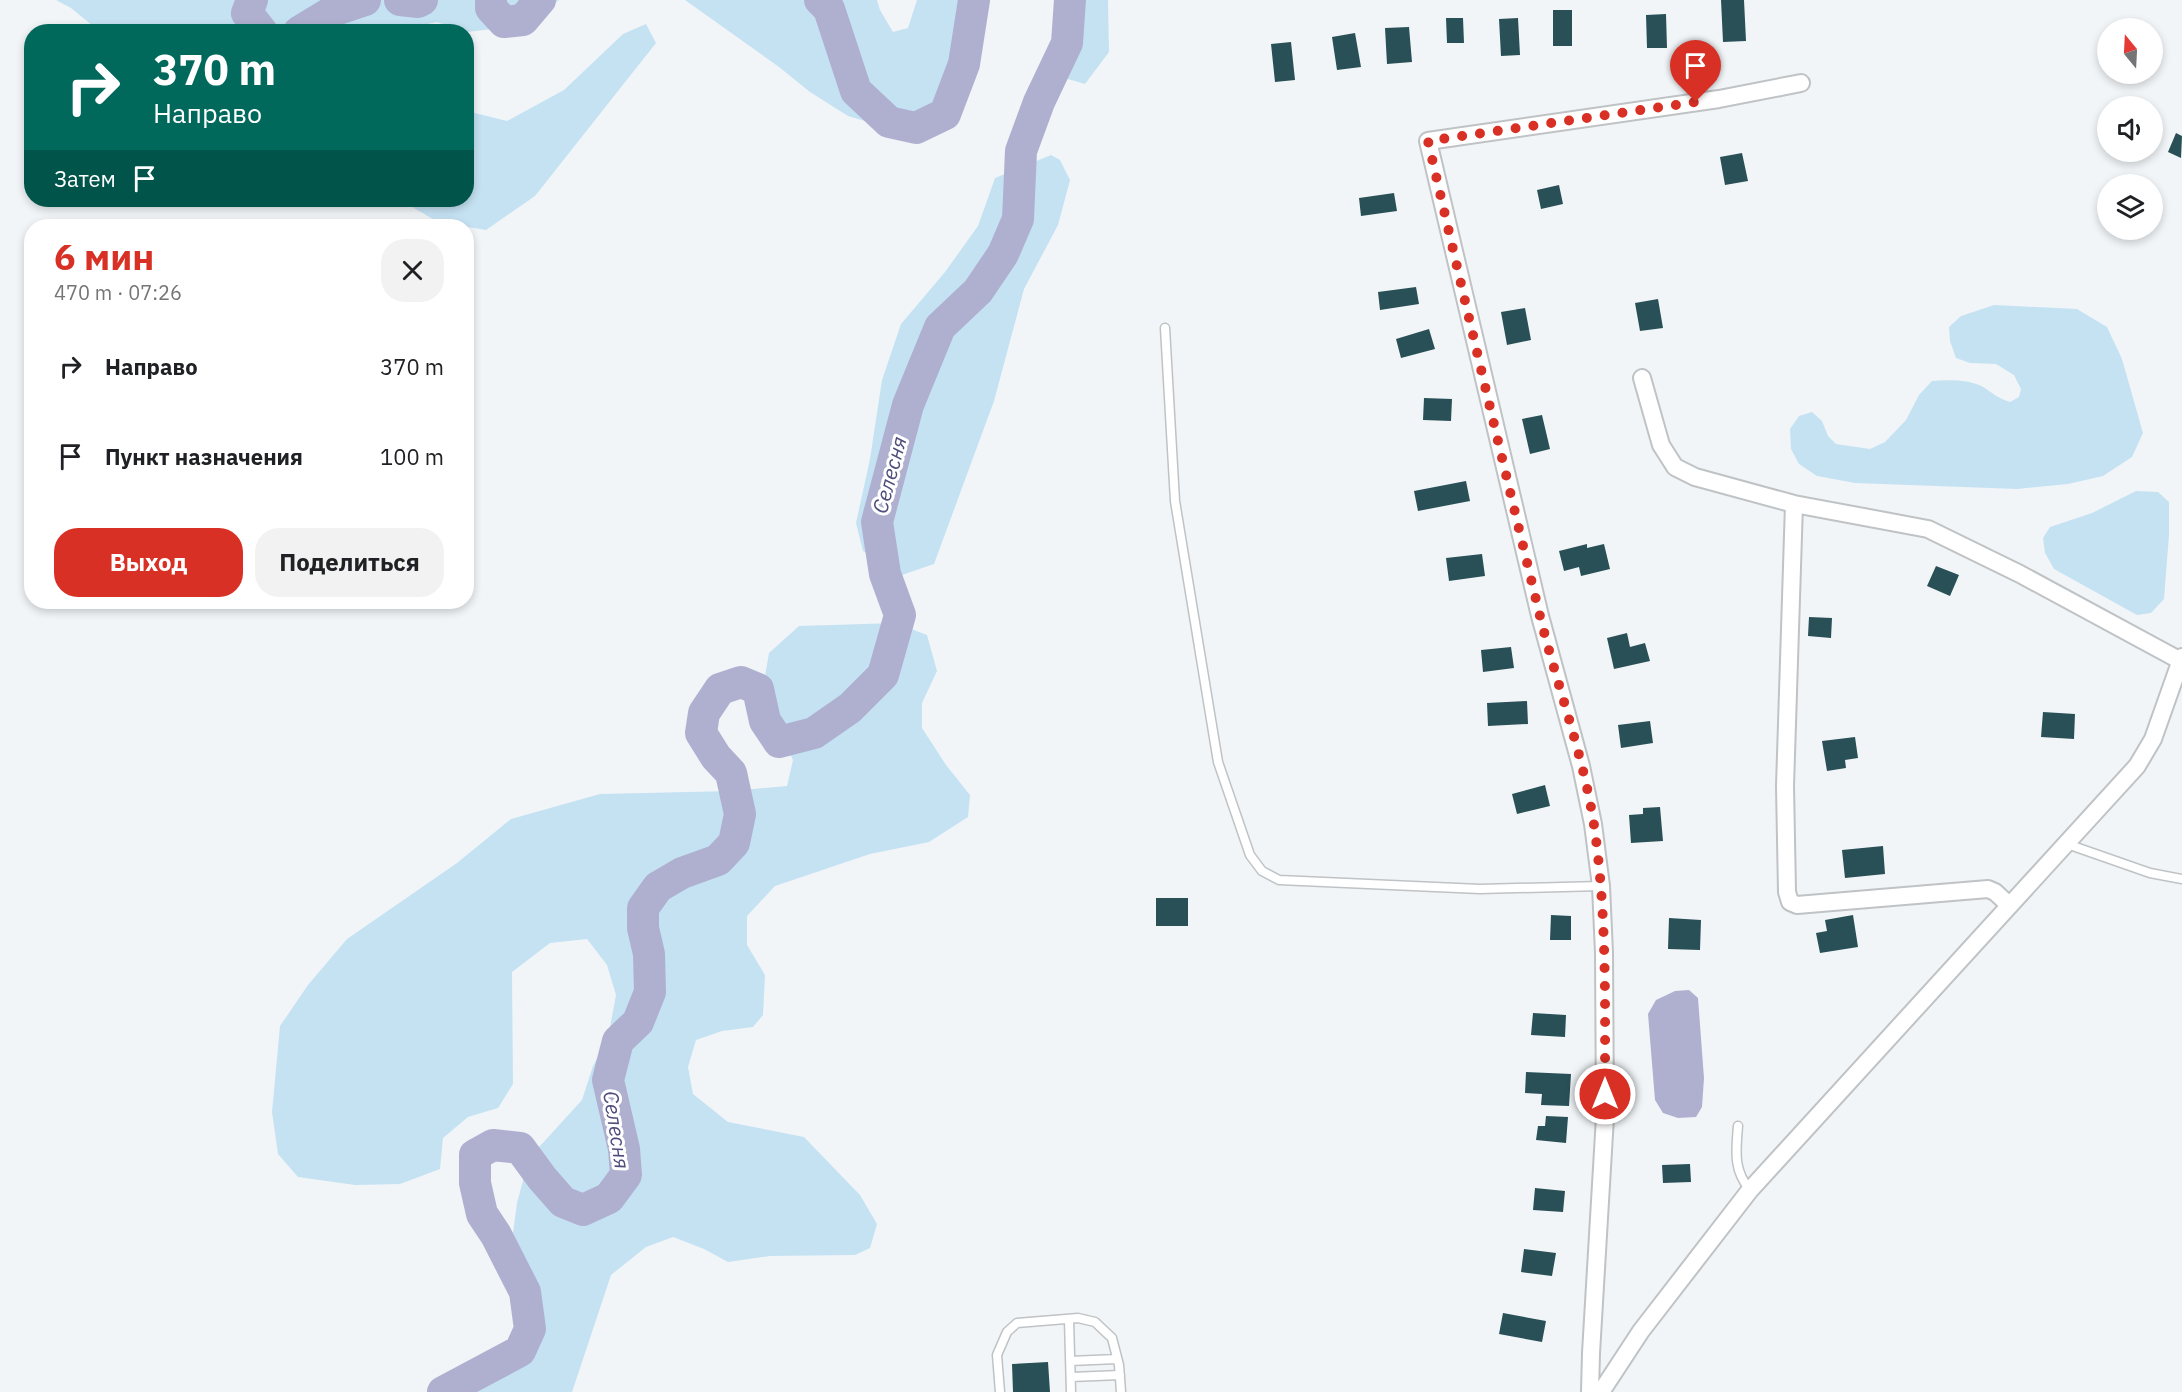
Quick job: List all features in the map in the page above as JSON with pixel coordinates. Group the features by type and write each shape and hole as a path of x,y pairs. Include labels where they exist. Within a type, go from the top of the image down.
{"street":[{"path":"1590,1392 1605,1117 1604,953 1601,886 1593,824 1581,766 1540,616 1428,141 1719,99 1801,83"},
{"path":"1601,1392 1641,1331 1750,1191 2138,766 2153,739 2181,659 2020,574 1928,529 1794,504 1695,477 1675,467 1661,445 1642,378"},
{"path":"1794,504 1785,786 1787,892 1790,902 1797,905 1988,889 1995,892 2009,905"}],"lane":[{"path":"1165,328 1175,501 1218,762 1250,855 1262,871 1279,880 1480,889 1601,886"},
{"path":"2067,844 2150,873 2182,879"},
{"path":"1738,1126 1736,1158 1741,1180 1750,1191"},
{"path":"1000,1392 997,1355 1007,1332 1017,1323 1078,1318 1095,1322 1112,1338 1120,1375 1121,1392"},
{"path":"1069,1319 1071,1392"},
{"path":"1070,1360 1117,1359"},
{"path":"1071,1377 1120,1375"}],"shaded area":[{"path":"56,0 559,0 546,11 502,28 474,31 474,24 437,22 428,24 90,24 71,8"},
{"path":"685,0 877,0 893,32 908,28 917,0 974,0 964,64 945,114 916,128 875,124 848,116 810,92"},
{"path":"1070,0 1108,0 1109,52 1085,84 1061,77 1067,43"},
{"path":"646,24 656,43 535,196 486,230 474,228 474,219 433,219 412,207 474,207 474,113 507,121 564,90 623,34"},
{"path":"1051,155 1060,160 1070,180 1058,225 1024,289 994,401 934,564 902,575 863,551 856,523 870,459 882,380 901,324 945,272 978,226 995,178"},
{"path":"1994,305 2077,309 2107,327 2122,359 2143,433 2132,457 2103,476 2068,484 2017,489 1855,483 1817,476 1799,464 1791,449 1790,429 1799,416 1812,412 1822,421 1828,436 1836,444 1870,449 1885,442 1906,420 1919,395 1932,381 1952,380 1972,383 2010,402 2019,397 2021,389 2014,375 1996,364 1970,363 1956,358 1950,341 1949,327 1961,316"},
{"path":"2136,491 2158,492 2169,502 2164,599 2151,613 2137,615 2054,569 2045,553 2043,538 2050,527 2092,513"},
{"path":"896,623 927,635 937,671 922,703 922,728 946,765 970,795 968,817 929,842 870,854 775,886 747,916 747,945 765,975 763,1015 753,1027 722,1031 696,1040 688,1067 693,1094 728,1122 804,1137 860,1195 877,1224 870,1248 855,1255 770,1256 728,1262 704,1249 673,1237 646,1247 611,1275 572,1392 463,1392 529,1357 540,1338 543,1308 513,1233 517,1203 529,1158 582,1100 593,1066 608,1038 616,995 607,965 587,939 550,943 512,972 513,1084 498,1108 468,1117 443,1138 440,1169 400,1184 355,1185 298,1177 278,1154 272,1112 280,1026 308,985 347,939 457,863 511,819 600,794 731,791 787,786 793,760 762,693 769,653 799,626"},
{"path":"1689,990 1698,998 1704,1078 1702,1107 1696,1117 1678,1118 1663,1113 1655,1100 1648,1014 1656,1000 1675,991"}],"building":[{"path":"1721,0 1744,0 1746,41 1723,42"},
{"path":"1553,10 1572,10 1572,46 1553,46"},
{"path":"1666,14 1667,48 1647,48 1646,15"},
{"path":"1446,18 1463,18 1464,43 1447,43"},
{"path":"1518,18 1520,55 1501,56 1499,19"},
{"path":"1409,27 1412,62 1387,64 1385,28"},
{"path":"1355,33 1361,67 1337,70 1332,37"},
{"path":"1291,42 1295,80 1275,82 1271,44"},
{"path":"2176,133 2182,136 2181,158 2168,152"},
{"path":"1742,153 1748,181 1725,185 1720,157"},
{"path":"1559,185 1563,204 1541,209 1537,190"},
{"path":"1394,193 1397,211 1361,216 1359,198"},
{"path":"1416,287 1419,304 1380,310 1378,292"},
{"path":"1658,299 1663,328 1640,331 1635,303"},
{"path":"1525,308 1531,340 1507,345 1501,312"},
{"path":"1429,329 1435,349 1401,358 1396,339"},
{"path":"1424,398 1452,399 1451,421 1423,420"},
{"path":"1542,415 1550,449 1530,454 1522,419"},
{"path":"1466,481 1470,501 1418,511 1414,491"},
{"path":"1587,544 1587,548 1604,544 1610,569 1581,576 1579,567 1564,571 1559,551"},
{"path":"1482,554 1485,576 1449,581 1446,558"},
{"path":"1936,566 1959,575 1950,596 1927,586"},
{"path":"1809,617 1832,618 1831,638 1808,636"},
{"path":"1627,633 1630,647 1645,643 1650,661 1614,669 1607,638"},
{"path":"1511,647 1514,668 1483,672 1481,650"},
{"path":"1527,701 1528,724 1488,726 1487,703"},
{"path":"2043,712 2075,714 2074,739 2041,737"},
{"path":"1650,721 1653,743 1621,748 1618,725"},
{"path":"1855,737 1858,758 1845,760 1846,768 1827,771 1822,741"},
{"path":"1545,785 1550,806 1517,814 1512,794"},
{"path":"1660,807 1663,841 1631,843 1629,815 1643,814 1643,808"},
{"path":"1883,846 1885,874 1845,878 1842,850"},
{"path":"1156,898 1188,898 1188,926 1156,926"},
{"path":"1551,915 1571,916 1571,940 1550,940"},
{"path":"1853,915 1858,947 1820,953 1816,933 1827,931 1825,920"},
{"path":"1669,918 1701,920 1700,950 1668,949"},
{"path":"1533,1013 1566,1015 1565,1037 1531,1035"},
{"path":"1526,1072 1571,1074 1569,1106 1541,1105 1542,1094 1525,1093"},
{"path":"1546,1116 1568,1117 1566,1143 1536,1140 1538,1126 1545,1126"},
{"path":"1690,1164 1691,1182 1663,1183 1662,1165"},
{"path":"1535,1188 1565,1191 1563,1212 1533,1210"},
{"path":"1524,1249 1556,1253 1552,1276 1521,1272"},
{"path":"1503,1313 1546,1321 1542,1342 1499,1334"},
{"path":"1048,1362 1050,1392 1013,1392 1012,1364"}],"waterway":[{"name":"Селесня","path":"252,0 247,13 256,24"},
{"name":"Селесня","path":"312,24 335,10 365,0"},
{"name":"Селесня","path":"400,0 418,2 422,0"},
{"name":"Селесня","path":"491,0 491,8 504,22 523,20 540,0"},
{"name":"Селесня","path":"820,0 829,9 856,91 889,122 916,128 945,114 964,64 974,0"},
{"name":"Селесня","path":"443,1392 520,1351 530,1329 525,1292 496,1235 482,1214 475,1183 475,1155 493,1145 520,1148 563,1202 583,1210 609,1198 626,1175 624,1149 608,1080 618,1041 638,1022 650,992 649,954 643,928 643,908 658,887 682,873 718,860 734,843 740,814 731,773 716,757 701,733 704,713 720,689 741,682 758,689 765,721 779,742 814,733 850,708 883,675 900,615 885,574 877,522 908,405 940,327 978,291 1003,254 1018,219 1021,151 1039,102 1067,43 1070,0"}],"route":[{"path":"1605,1094 1604,953 1601,886 1593,824 1581,766 1540,616 1428,141 1696,102"}]}
